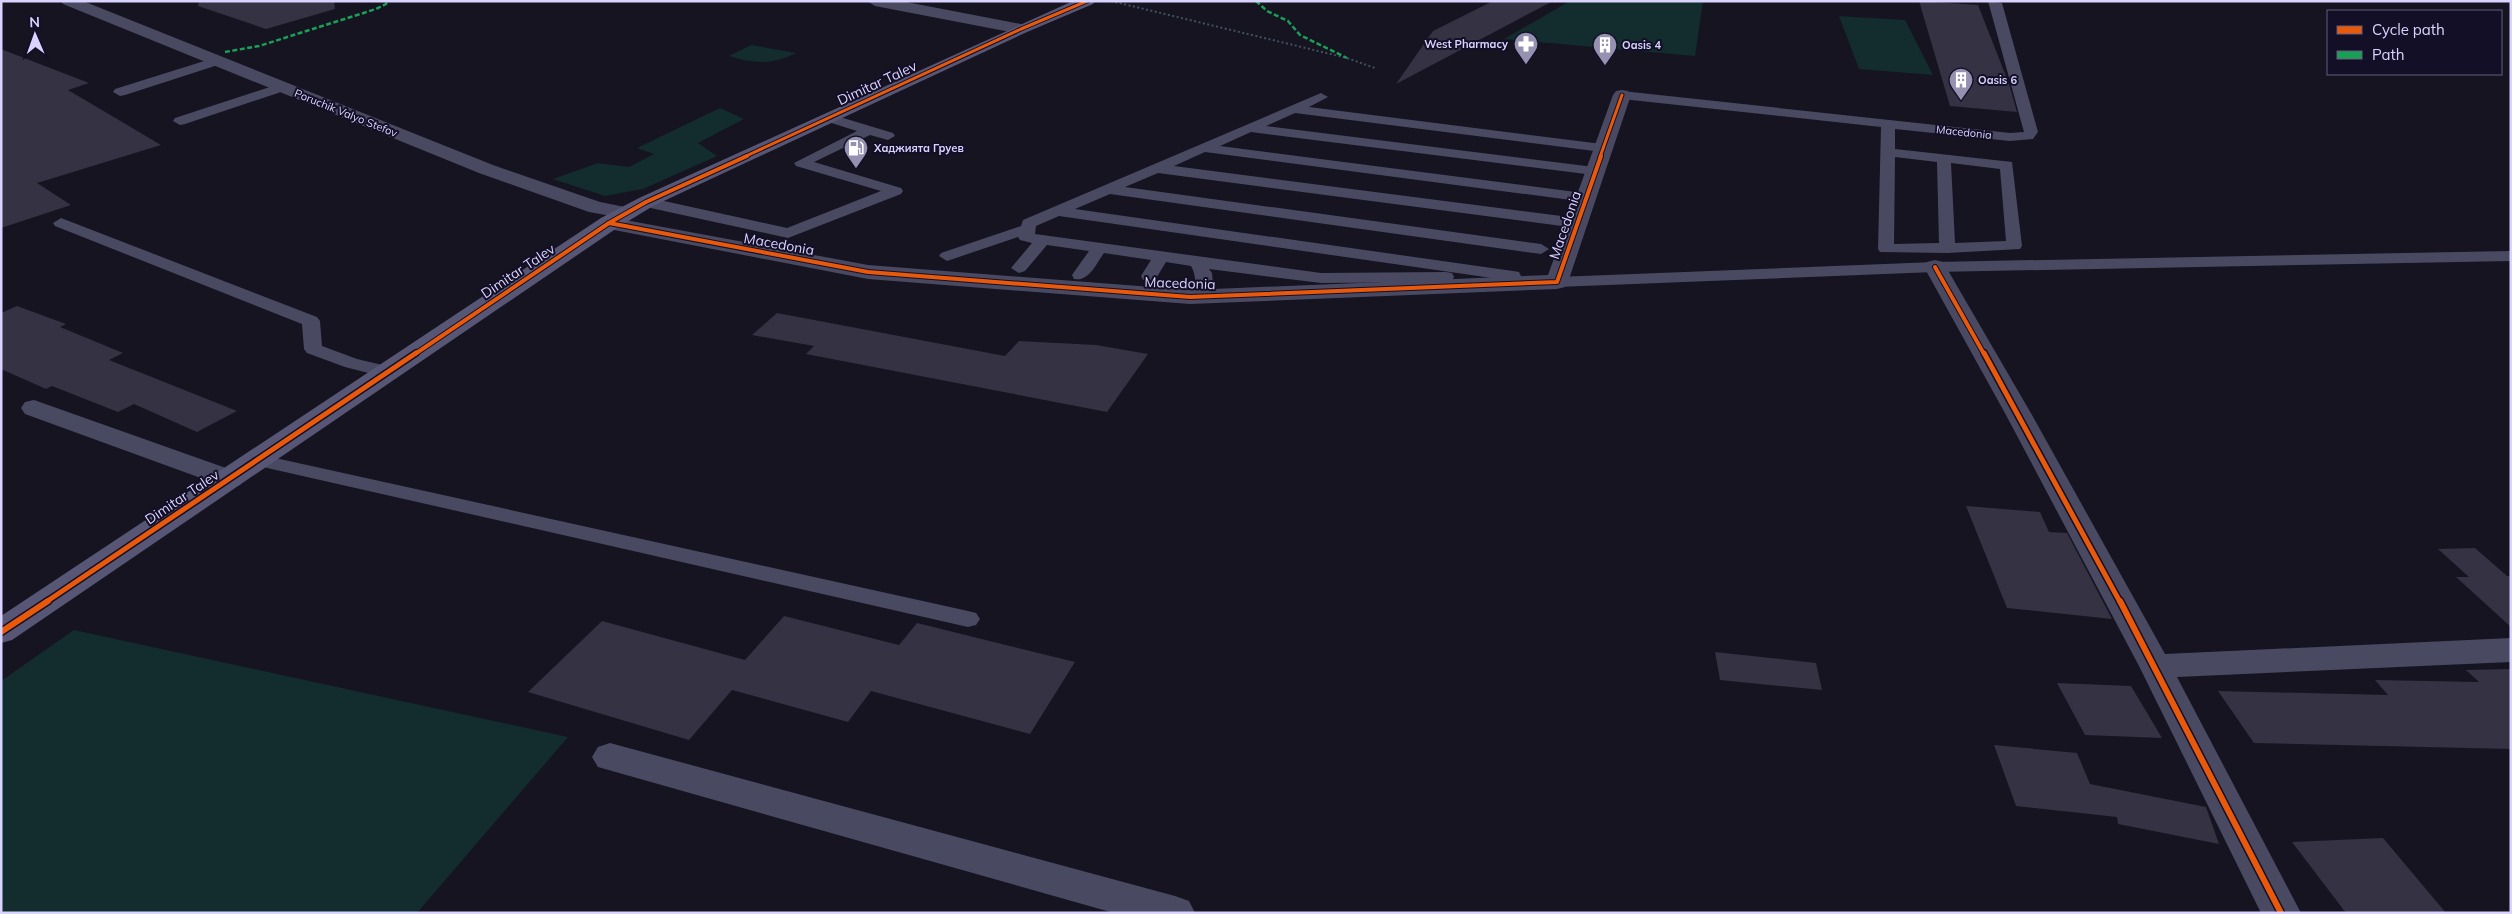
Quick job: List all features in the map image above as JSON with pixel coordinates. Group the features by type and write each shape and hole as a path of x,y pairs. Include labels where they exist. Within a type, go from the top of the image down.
{"street":[{"name":"Poruchik Valyo Stefov","path":"69,1 486,169 596,208 627,213"},
{"path":"875,1 1021,29"},
{"name":"Dimitar Talev","path":"1,632 627,213 1021,29 1087,1"},
{"name":"Macedonia","path":"627,213 868,272 1206,296 1557,282 1622,95"},
{"path":"1941,258 2019,415 2155,666 2281,913"},
{"path":"34,408 230,479"},
{"path":"2155,666 2511,650"},
{"path":"610,756 1175,913"}],"lane":[{"name":"Macedonia","path":"1622,95 2010,137 2028,136 2031,132 1994,1"},
{"path":"120,92 218,61"},
{"path":"180,121 282,87"},
{"path":"1057,211 1513,276 1321,278 1026,237 1029,223 1321,97"},
{"path":"1293,109 1602,148"},
{"path":"830,118 888,136"},
{"path":"1887,152 2007,165 2014,246 1941,258 1886,249 1887,152 1888,124"},
{"path":"1249,128 1594,171"},
{"path":"627,213 788,233 896,191 802,164 869,130"},
{"path":"1204,148 1586,197"},
{"path":"1941,258 1944,158"},
{"path":"1157,168 1577,223"},
{"path":"1108,189 1541,248"},
{"path":"61,223 311,321 314,349 351,363 388,372"},
{"path":"947,256 1027,229"},
{"path":"1019,268 1043,240"},
{"path":"1080,275 1100,248"},
{"path":"1557,282 1941,258 2511,256"},
{"path":"1149,276 1161,257"},
{"path":"1196,262 1204,273 1206,296"},
{"path":"257,460 968,619"}],"path":[{"path":"1111,1 1347,58 1375,68"}],"green space":[{"path":"1570,1 1703,1 1695,56 1504,39"},
{"path":"1839,16 1905,20 1933,75 1859,69"},
{"path":"751,45 796,53 779,60 763,62 747,61 729,56"},
{"path":"720,108 744,119 698,143 717,156 643,189 605,196 553,179 598,163 629,167 654,154 637,148"},
{"path":"74,630 568,737 417,913 1,913 1,681"}],"building":[{"path":"199,1 334,1 335,9 266,29 198,6"},
{"path":"1493,1 1553,1 1396,84 1433,31"},
{"name":"Oasis 6","path":"1919,1 1978,5 2009,84 2017,112 1950,106"},
{"path":"1,49 89,83 68,90 161,145 37,183 71,205 1,228"},
{"path":"17,306 66,324 60,327 123,353 109,360 237,411 197,432 134,404 118,412 52,386 46,389 1,369 1,313"},
{"path":"777,313 1005,356 1019,341 1096,345 1148,354 1107,412 806,354 814,346 752,335"},
{"path":"1966,506 2040,512 2049,532 2067,533 2112,619 2007,608"},
{"path":"2475,548 2507,576 2511,576 2511,627 2456,577 2469,577 2438,549"},
{"path":"784,616 899,645 917,623 1075,662 1030,734 871,691 848,722 732,690 689,740 528,692 602,621 745,660"},
{"path":"1715,652 1816,663 1822,690 1720,680"},
{"path":"2511,669 2511,749 2254,743 2218,691 2388,695 2375,680 2479,682 2466,670"},
{"path":"2057,683 2131,686 2162,738 2085,735"},
{"path":"1994,745 2077,753 2090,784 2206,807 2219,844 2118,824 2117,817 2016,806"},
{"path":"2383,838 2446,913 2346,913 2292,842"}],"marked path":[{"path":"225,52 259,46 376,9 386,4 387,1"},
{"path":"1256,1 1267,11 1288,21 1300,35 1347,58"}],"cycle path":[{"path":"1,632 609,223 646,202 1021,29 1087,1"},
{"path":"609,223 868,272 1190,297 1557,282 1622,95"},
{"path":"1935,267 2019,415 2155,666 2281,913"}],"place":[{"name":"West Pharmacy","path":"1526,65"},
{"name":"Oasis 4","path":"1605,66"},
{"name":"Oasis 6","path":"1961,101"},
{"name":"Хаджията Груев","path":"856,169"}]}
